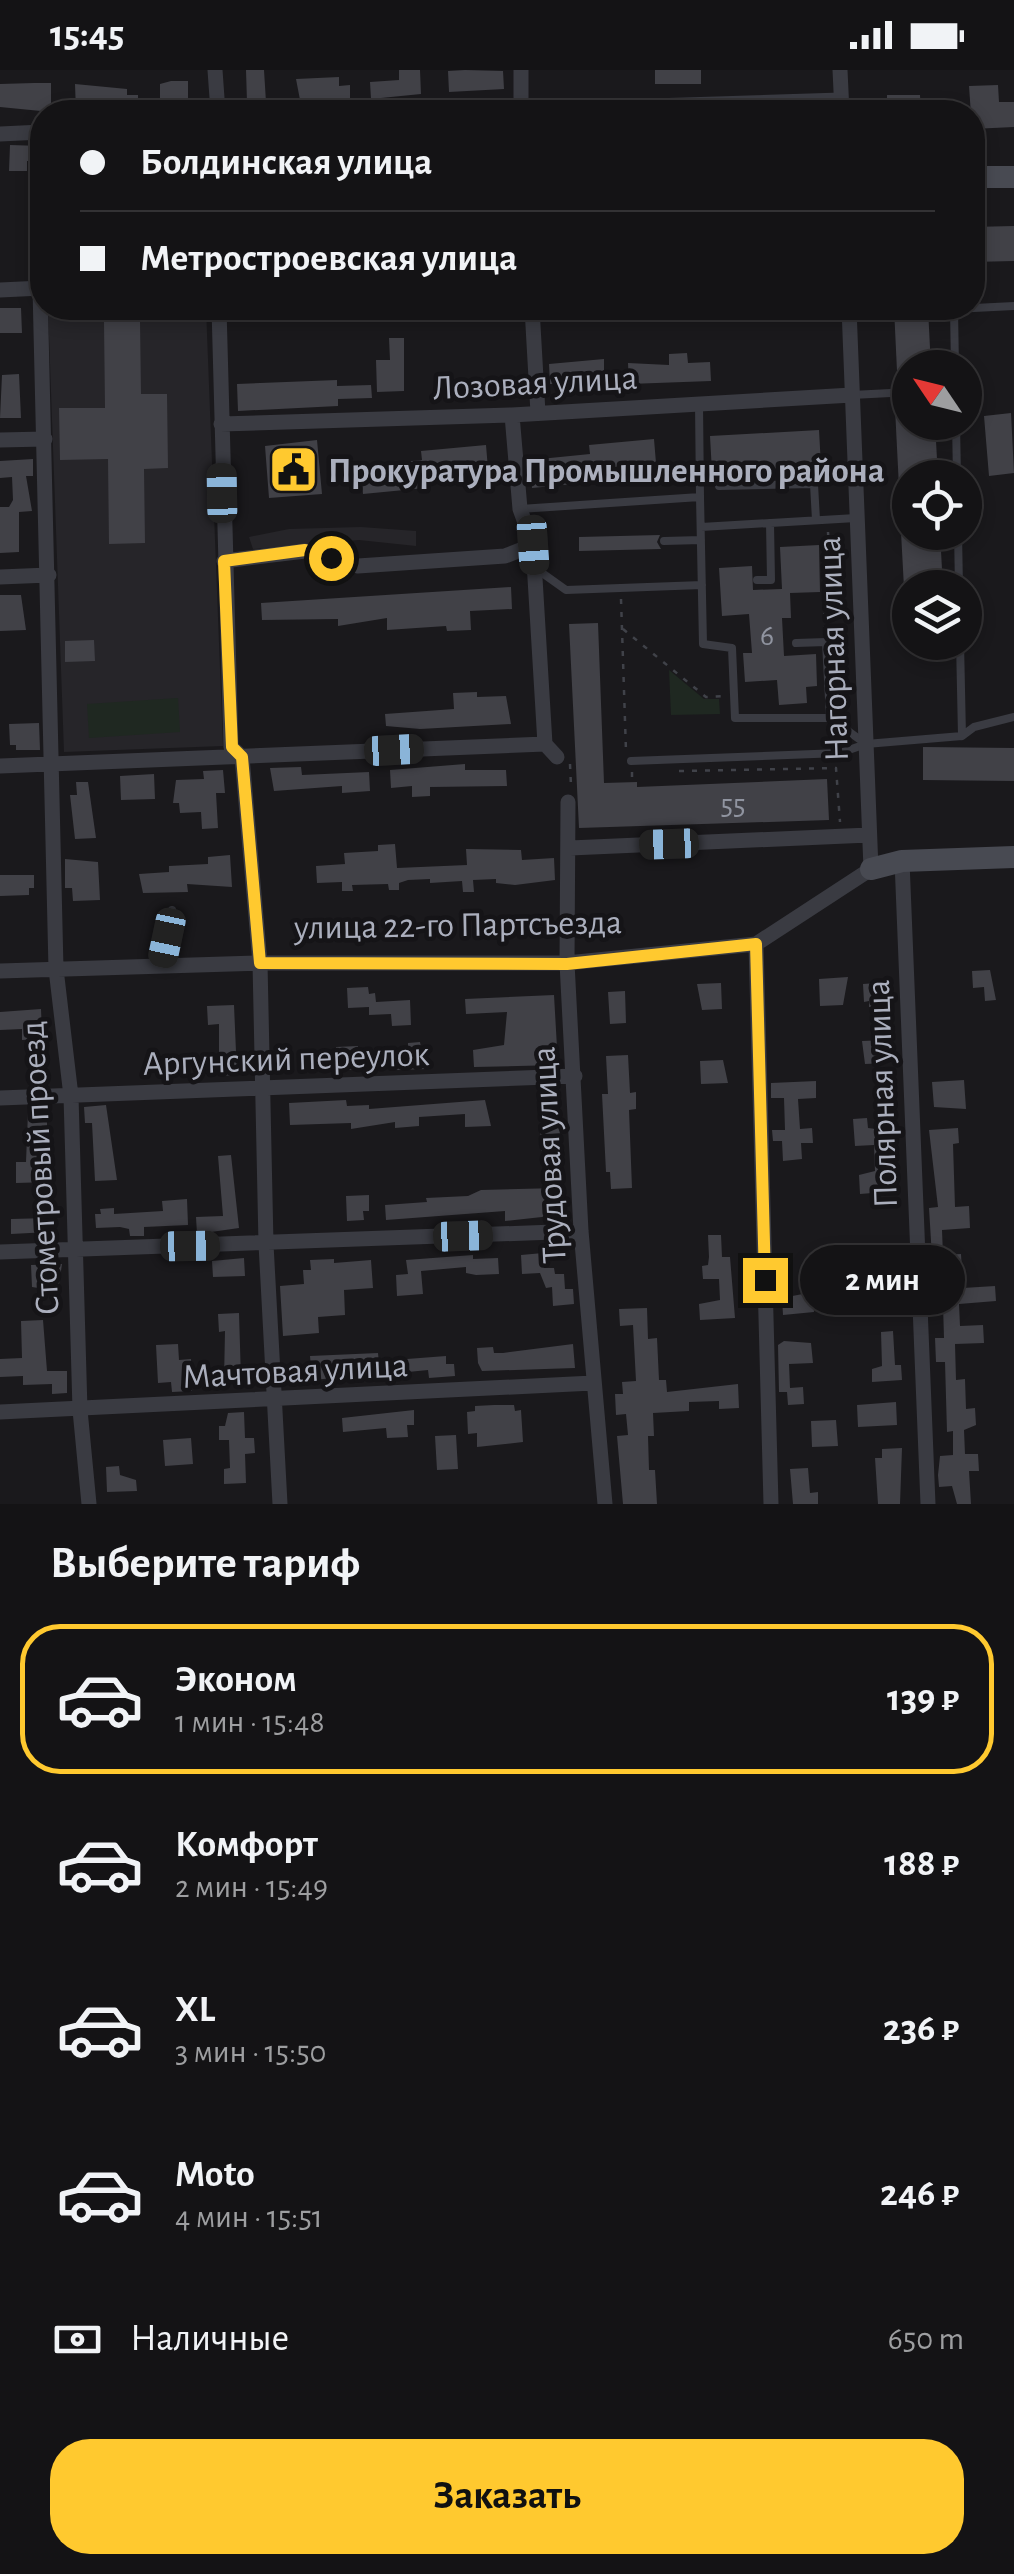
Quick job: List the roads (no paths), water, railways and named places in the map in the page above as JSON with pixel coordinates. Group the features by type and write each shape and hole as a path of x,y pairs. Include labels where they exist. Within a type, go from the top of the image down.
{"street":[{"path":"215,70 217,100"},
{"path":"520,70 521,100"},
{"path":"840,70 841,100"},
{"path":"0,134 30,133"},
{"path":"985,177 1014,176"},
{"path":"0,290 30,289"},
{"name":"Стометровый проезд","path":"42,320 56,969 71,1096 80,1410 88,1504"},
{"path":"220,320 232,747 242,757 260,963 266,1244 280,1504"},
{"path":"533,320 538,413"},
{"name":"Нагорная улица","path":"849,320 871,869"},
{"name":"Лозовая улица","path":"221,424 512,415 852,395"},
{"path":"512,415 520,509 533,545 544,744 557,756"},
{"path":"0,440 44,439"},
{"path":"224,561 305,550 358,566 505,556 533,545"},
{"path":"0,577 49,576"},
{"path":"0,766 544,744"},
{"name":"Трудовая улица","path":"568,802 567,964 592,1383 605,1504"},
{"path":"570,848 870,835"},
{"name":"улица 22-го Партсъезда","path":"0,971 260,963 567,964 756,944 871,869 902,861 1014,857"},
{"name":"Полярная улица","path":"902,861 928,1504"},
{"path":"756,944 771,1504"},
{"name":"Аргунский переулок","path":"0,1098 264,1091 575,1076"},
{"path":"0,1252 582,1231"},
{"name":"Мачтовая улица","path":"0,1412 277,1402 592,1383"}],"lane":[{"path":"985,307 1014,306"},
{"path":"954,320 955,350"},
{"path":"852,395 892,393"},
{"path":"698,404 703,644 732,648 735,718 830,718 866,744"},
{"path":"719,486 814,484 816,520"},
{"path":"520,509 700,497"},
{"path":"701,527 857,518"},
{"path":"757,580 772,580 770,523"},
{"path":"664,541 701,540"},
{"path":"534,568 566,590 702,585"},
{"path":"796,643 826,642 830,718"},
{"path":"960,660 962,736"},
{"path":"629,759 840,754 866,744 962,736 974,727 1014,718"},
{"path":"161,966 172,910"}],"place":[{"name":"Прокуратура Промышленного района","path":"293,470"}]}
